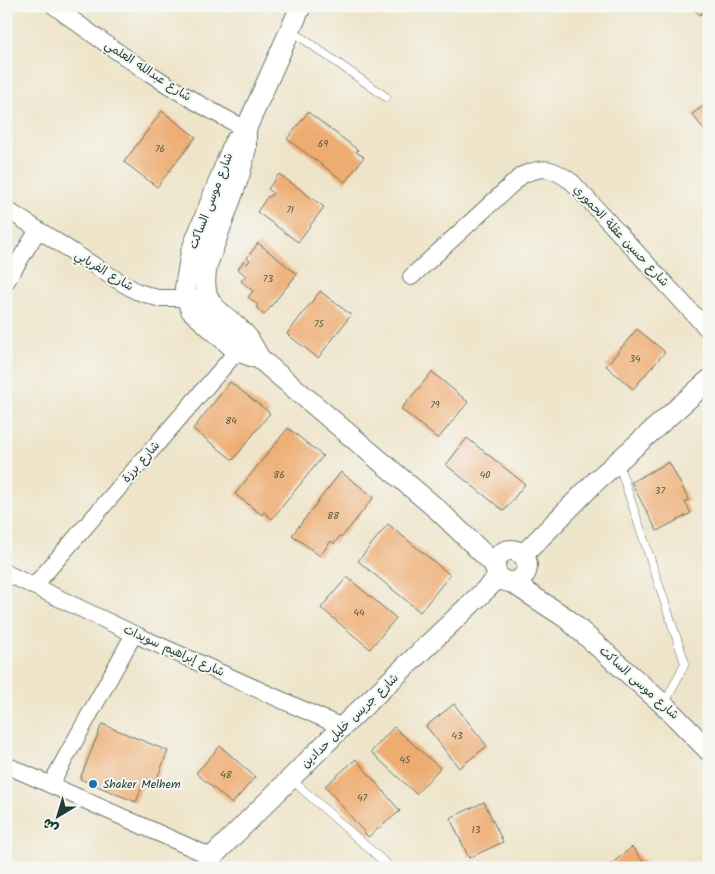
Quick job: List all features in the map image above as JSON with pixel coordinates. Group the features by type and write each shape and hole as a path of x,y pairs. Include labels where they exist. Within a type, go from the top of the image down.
{"street":[{"name":"شارع عبدالله العلمي","path":"54,6 154,78 204,108 246,129"},
{"name":"شارع موسى الساكت","path":"301,6 246,129 246,148 240,173 191,310 260,358 438,510 510,566 664,704 709,751"},
{"name":"شارع حسين عقلة الحموري","path":"411,277 522,175 536,168 551,170 572,182 709,331"},
{"name":"شارع الفريابي","path":"6,209 136,291 156,298 196,298"},
{"path":"6,282 38,230"},
{"name":"شارع برزة","path":"34,586 242,345"},
{"name":"شارع جريس خليل حدادين","path":"208,862 290,778 510,566 596,480 709,380"},
{"name":"شارع إبراهيم سويدات","path":"6,573 134,634 342,727"},
{"path":"51,784 134,634"},
{"path":"6,765 51,784 208,862"}],"lane":[{"path":"290,30 386,97"},
{"path":"618,461 685,663 664,704"},
{"path":"290,778 391,868"}],"building":[{"path":"690,6 708,6 700,15"},
{"path":"709,102 709,136 692,114"},
{"path":"162,111 196,137 157,187 124,162"},
{"path":"308,112 358,150 356,152 364,157 345,182 287,139"},
{"path":"279,174 324,207 298,242 257,212 268,196 270,197 273,193 268,189"},
{"path":"258,243 297,274 264,315 256,307 258,305 248,297 253,291 241,281 246,276 238,269 244,261 247,264 250,260 247,258"},
{"path":"320,291 351,315 318,358 287,334"},
{"path":"637,329 665,352 633,389 606,366"},
{"path":"432,372 468,402 438,439 401,409"},
{"path":"230,382 270,413 233,460 193,429"},
{"path":"288,428 323,456 272,519 264,512 262,515 235,494"},
{"path":"467,438 525,484 504,511 446,465"},
{"path":"669,462 689,500 685,502 691,513 657,531 631,482"},
{"path":"341,472 374,497 342,537 340,536 334,544 331,541 320,556 292,535"},
{"path":"388,524 450,575 420,612 358,561"},
{"path":"347,577 396,618 370,649 321,608"},
{"path":"454,704 487,746 459,768 426,726"},
{"path":"102,724 168,751 154,786 144,782 136,802 80,779"},
{"path":"394,727 440,768 416,794 371,752"},
{"path":"220,746 255,777 232,804 196,773"},
{"path":"356,759 400,811 368,837 325,786"},
{"path":"484,802 503,842 469,858 450,818"},
{"path":"632,847 648,868 606,868"}],"place":[{"name":"Shaker Melhem","path":"93,784"}]}
